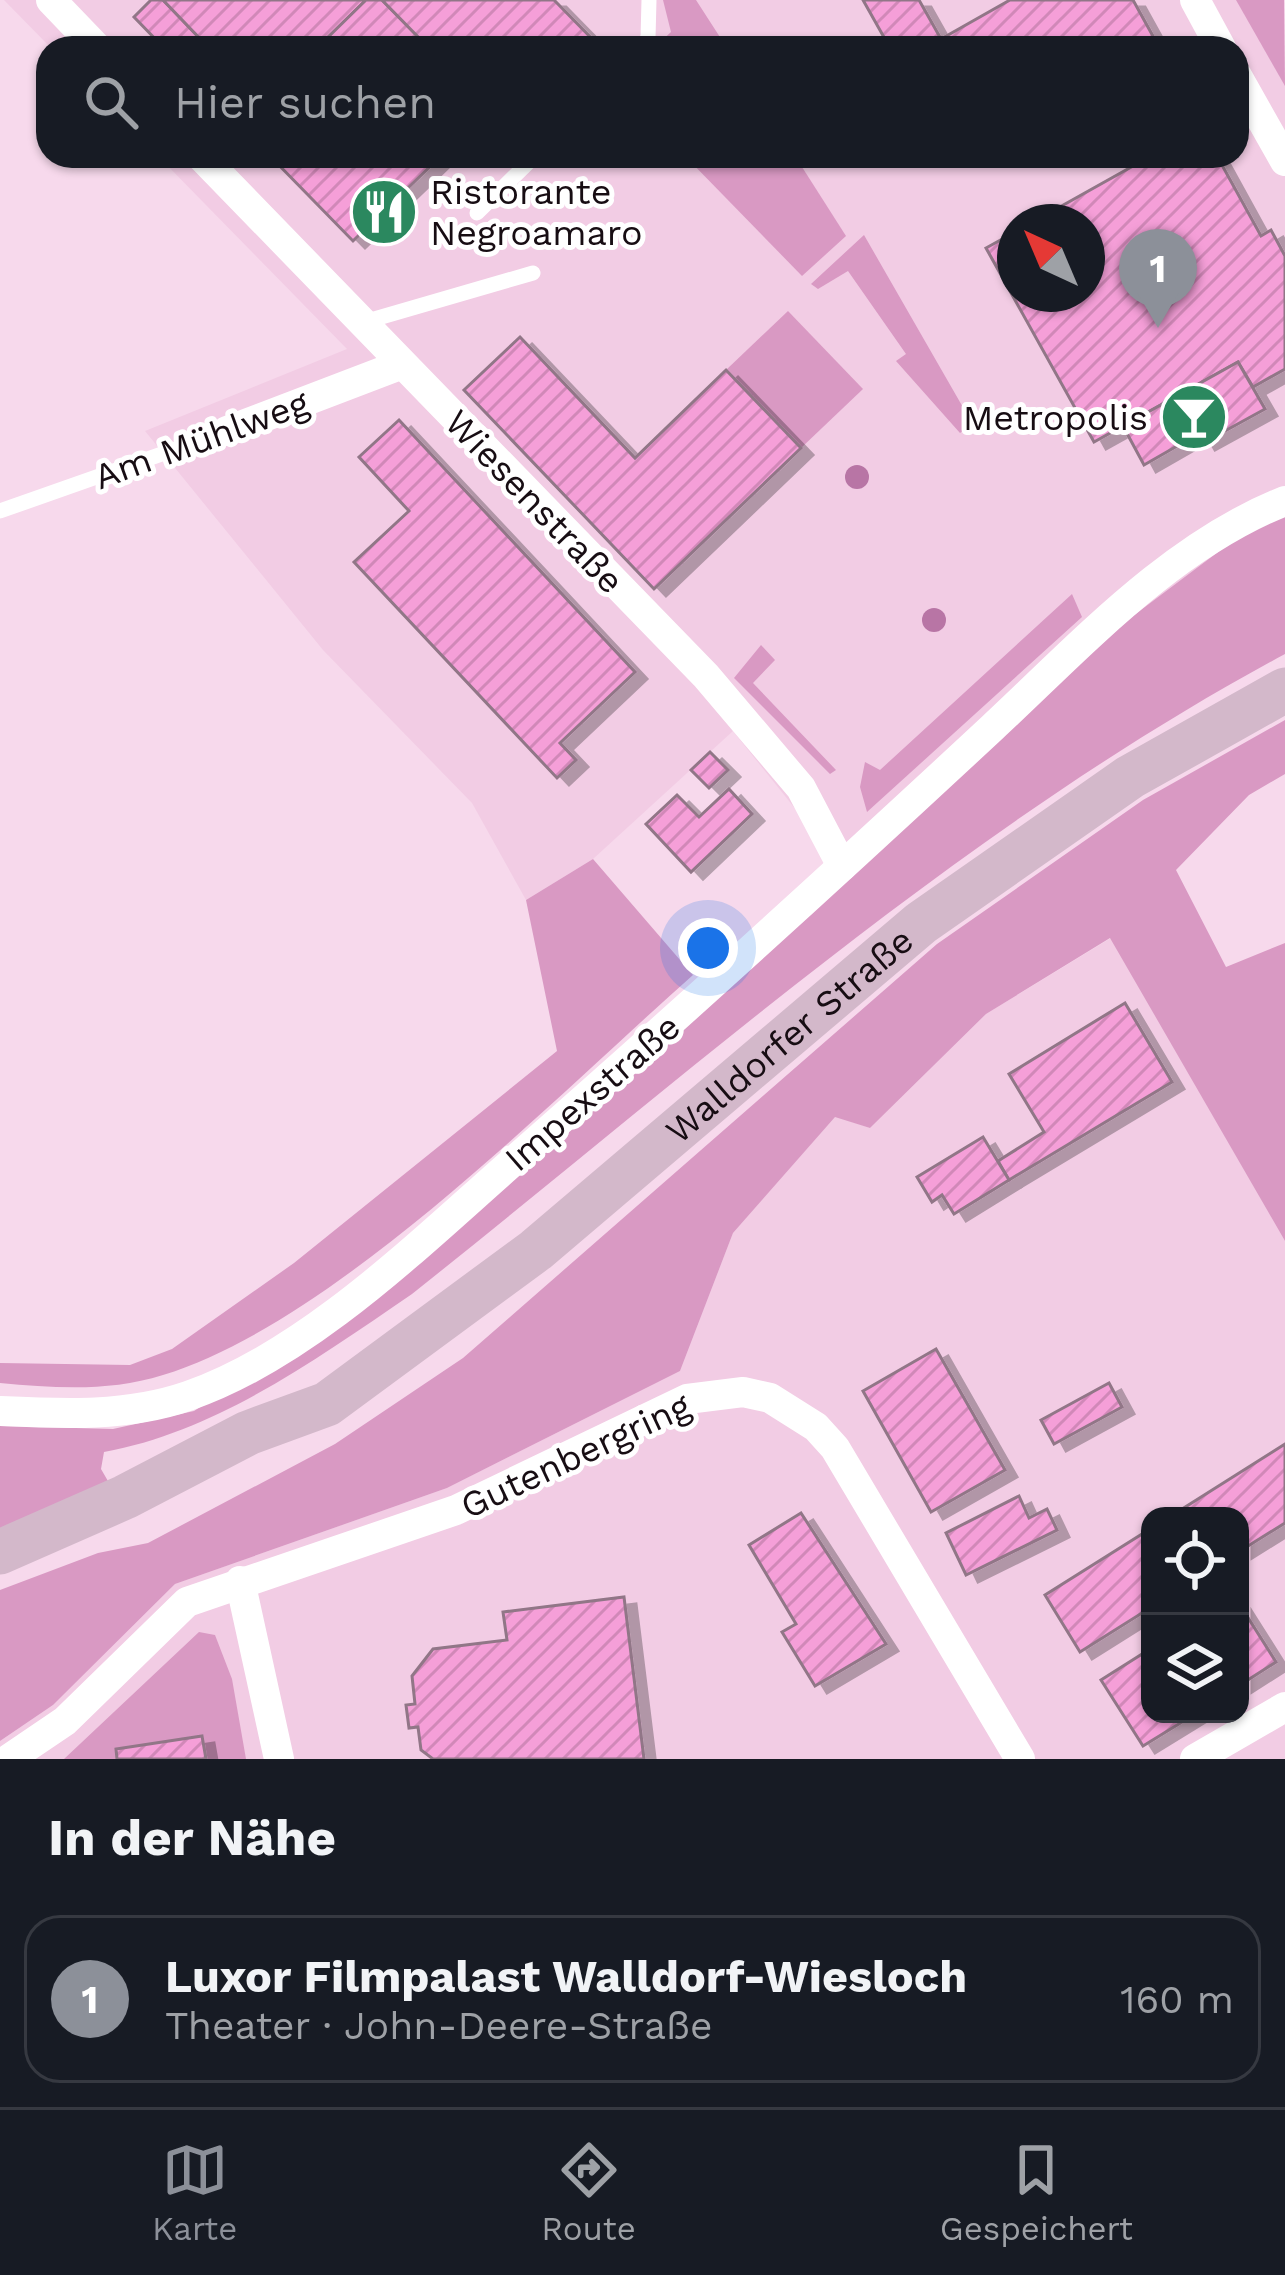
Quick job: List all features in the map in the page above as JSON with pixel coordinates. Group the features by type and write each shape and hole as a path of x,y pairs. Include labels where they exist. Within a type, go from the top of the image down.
{"street":[{"path":"51,0 86,36"},
{"path":"1195,0 1215,36"},
{"path":"1249,97 1285,161"},
{"name":"Wiesenstraße","path":"213,168 758,735 801,788 842,866"},
{"name":"Am Mühlweg","path":"227,430 400,364"},
{"name":"Impexstraße","path":"0,1411 72,1414 147,1406 224,1380 294,1338 419,1243 742,963 1133,598 1234,527 1285,501"},
{"name":"Walldorfer Straße","path":"0,1582 140,1525 266,1459 315,1410 440,1326 536,1250 922,923 1022,848 1130,777 1285,690"},
{"name":"Gutenbergring","path":"9,1759 65,1721 187,1602 240,1580 456,1510 687,1400 743,1392 770,1398 804,1417 835,1448 1019,1759"},
{"name":"Walldorfer Straße","path":"0,1552 125,1497 248,1433 315,1410"},
{"path":"240,1580 279,1759"},
{"path":"1195,1759 1285,1707"}],"lane":[{"path":"648,36 653,9 649,0"},
{"path":"477,213 523,168"},
{"path":"361,322 532,273"},
{"name":"Am Mühlweg","path":"0,511 227,430"}],"shaded area":[{"path":"4,0 1241,0 1285,77 1285,511 1226,546 1105,637 845,871 733,731 593,859 526,900 472,803 323,650 145,431 347,349 170,168 1249,168 1249,36 39,36"},
{"path":"663,0 696,0 719,36 667,36 671,32"},
{"path":"1236,0 1284,0 1285,86"},
{"path":"697,168 803,168 846,236 802,276"},
{"path":"864,235 972,423 960,433 896,361 906,354 848,271 818,289 811,284"},
{"path":"788,311 863,389 801,448 726,370"},
{"path":"1285,511 1285,654 1053,795 943,873 728,1038 412,1294 303,1367 227,1410 146,1442 104,1452 101,1469 112,1488 0,1535 0,1426 113,1429 194,1411 297,1345 1105,637 1226,546"},
{"path":"1072,594 1082,617 867,812 860,787 865,762 880,770"},
{"path":"761,645 775,660 753,683 836,770 830,774 734,678"},
{"path":"1285,720 1285,774 1249,795 1176,870 1226,967 1285,943 1285,1241 1110,938 986,1014 870,1128 835,1117 733,1233 680,1371 447,1488 175,1584 53,1705 0,1741 0,1590 98,1553 148,1543 335,1444 463,1358 937,944 1143,800"},
{"path":"593,859 693,975 510,1141 370,1257 299,1308 230,1348 163,1375 123,1384 0,1383 0,1363 130,1365 172,1349 294,1263 557,1051 526,900"},
{"path":"1111,938 1285,1241 1285,1759 0,1759 0,1741 53,1705 175,1584 447,1488 680,1371 733,1233 835,1116 870,1128 986,1014"},
{"path":"199,1632 215,1635 232,1679 246,1759 206,1759 201,1737 117,1749 117,1759 64,1759"}],"building":[{"path":"151,0 163,0 198,36 152,36 134,17"},
{"path":"163,0 366,0 329,36 198,36"},
{"path":"366,0 382,0 417,36 329,36"},
{"path":"382,0 554,0 589,36 417,36"},
{"path":"863,0 919,0 939,36 883,36"},
{"path":"1010,0 1133,0 1153,36 946,36"},
{"path":"282,168 429,168 353,241"},
{"path":"1130,168 1224,168 1261,236 1271,230 1285,256 1285,369 1253,387 1238,362 1094,442 1022,312 1105,312 1105,204 1065,204"},
{"path":"997,242 997,268 986,248"},
{"path":"520,337 635,458 726,370 801,448 654,589 464,390"},
{"name":"Metropolis","path":"1238,362 1265,409 1203,443 1198,434 1144,465 1123,426"},
{"path":"399,420 635,672 560,743 576,760 557,778 354,562 409,511 359,457"},
{"path":"710,752 728,770 709,788 691,770"},
{"path":"729,789 752,814 691,872 646,824 677,795 699,817"},
{"path":"1125,1003 1172,1082 1009,1180 998,1161 1044,1132 1009,1074"},
{"path":"983,1137 1009,1180 954,1214 942,1195 932,1202 917,1177"},
{"path":"936,1349 1005,1470 931,1512 863,1391"},
{"path":"1109,1383 1122,1407 1054,1444 1041,1420"},
{"path":"1285,1444 1285,1523 1249,1545 1249,1507 1185,1507"},
{"path":"1019,1496 1029,1518 1047,1509 1057,1530 966,1575 946,1533"},
{"path":"801,1513 886,1644 815,1686 782,1632 796,1624 749,1545"},
{"path":"1141,1535 1141,1614 1080,1652 1045,1595"},
{"path":"624,1597 644,1759 433,1759 421,1750 418,1727 409,1728 406,1705 415,1704 412,1676 433,1649 507,1640 503,1612"},
{"path":"1249,1619 1276,1662 1249,1679"},
{"path":"1141,1655 1141,1723 1180,1723 1143,1746 1101,1680"},
{"path":"202,1736 206,1759 117,1759 116,1749"}],"place":[{"name":"Ristorante Negroamaro","path":"384,212"},
{"name":"Luxor Filmpalast Walldorf-Wiesloch","path":"1158,328"},
{"name":"Metropolis","path":"1194,417"}]}
